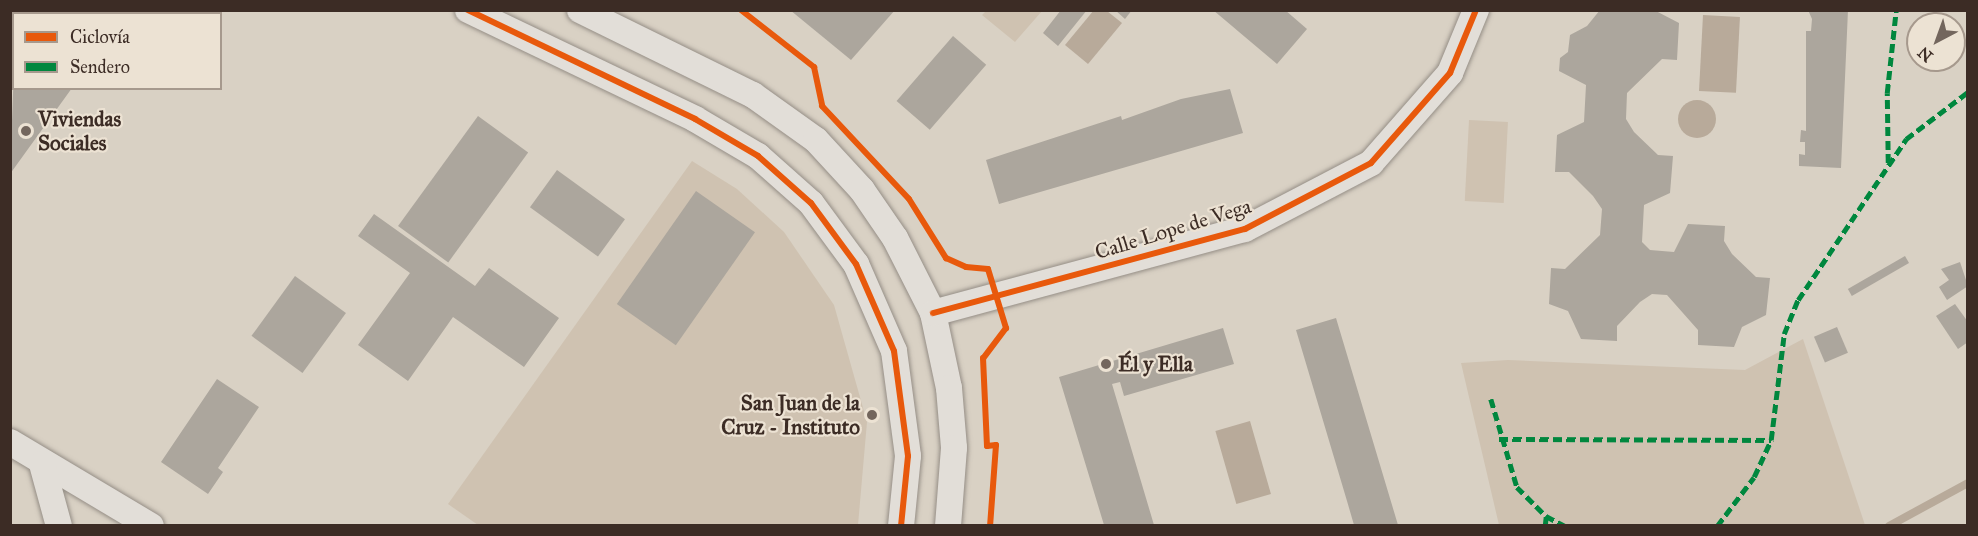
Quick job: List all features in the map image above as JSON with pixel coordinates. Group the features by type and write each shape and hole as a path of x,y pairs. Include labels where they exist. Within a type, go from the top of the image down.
{"street":[{"path":"468,10 695,119 758,156 811,203 856,264 894,351 908,456 901,525"},
{"path":"580,10 753,95 816,140 862,190 895,238 933,313 949,388 954,448 950,523"},
{"name":"Calle Lope de Vega","path":"933,313 1245,229 1371,163 1450,73 1476,10"},
{"path":"10,442 42,464 151,525"},
{"path":"42,464 59,525"}],"shaded area":[{"path":"1094,10 1107,11 1122,23 1088,64 1065,45"},
{"path":"986,11 1042,11 1015,42 982,15"},
{"path":"1703,15 1740,17 1736,93 1699,91"},
{"path":"1697,100 1711,105 1716,119 1711,133 1697,138 1683,133 1678,119 1683,105"},
{"path":"1469,120 1508,122 1504,203 1465,201"},
{"path":"692,161 737,189 784,232 834,305 867,422 858,525 478,525 448,504"},
{"path":"1803,339 1865,525 1499,525 1461,363 1508,360 1745,370"},
{"path":"1250,421 1271,494 1236,504 1215,431"}],"building":[{"path":"45,10 142,10 141,12"},
{"path":"790,10 895,10 851,60"},
{"path":"1061,10 1087,10 1058,46 1043,33"},
{"path":"1115,10 1132,10 1125,19"},
{"path":"1213,10 1285,10 1307,29 1277,64"},
{"path":"1600,10 1654,10 1679,23 1677,60 1662,59 1627,93 1626,119 1634,132 1658,155 1673,156 1670,193 1644,205 1642,242 1650,250 1674,252 1688,224 1725,226 1724,241 1732,254 1756,277 1770,278 1766,315 1742,327 1734,347 1698,345 1698,330 1667,295 1652,294 1640,302 1617,326 1617,341 1581,339 1568,311 1549,304 1551,268 1565,269 1600,235 1602,209 1593,196 1569,172 1555,172 1557,135 1584,122 1586,85 1559,71 1560,58 1568,52 1570,35 1587,26"},
{"path":"1808,10 1848,10 1841,168 1799,166 1799,154 1805,155 1805,142 1800,142 1801,130 1806,131 1806,31 1811,31 1812,19"},
{"path":"953,36 986,65 930,130 897,101"},
{"path":"1230,89 1243,133 999,204 986,160 1121,116 1122,120 1181,99"},
{"name":"Viviendas Sociales","path":"13,90 71,90 10,174"},
{"path":"478,116 528,152 448,262 398,226"},
{"path":"557,170 625,219 598,257 530,207"},
{"path":"696,191 755,232 676,345 617,304"},
{"path":"374,214 475,286 489,268 559,318 524,367 453,317 408,381 358,345 410,273 358,236"},
{"path":"1905,256 1909,263 1852,296 1848,289"},
{"path":"1960,262 1968,286 1947,300 1939,287 1949,280 1941,269"},
{"path":"295,276 346,313 302,373 252,336"},
{"path":"1955,304 1968,322 1968,342 1958,349 1936,316"},
{"path":"1336,318 1398,525 1354,525 1296,330"},
{"path":"1837,327 1848,353 1825,363 1814,337"},
{"path":"1223,328 1234,364 1124,396 1120,382 1112,384 1154,525 1104,525 1059,377"},
{"path":"217,379 259,407 218,468 223,472 208,494 161,462"}],"waterway":[{"path":"1889,526 1968,483"}],"marked path":[{"path":"1888,163 1887,93 1896,10"},
{"path":"1717,526 1754,477 1771,440 1784,334 1798,300 1906,139 1968,92"},
{"path":"1491,399 1517,487 1546,516"},
{"path":"1499,439 1771,440"},
{"path":"1545,526 1546,516 1565,526"}],"cycle path":[{"path":"468,10 695,119 758,156 811,203 856,264 894,351 908,456 901,526"},
{"path":"741,10 814,67 822,106 909,199 946,258 966,267 988,269 1006,328 983,358 987,446 996,445 990,526"},
{"path":"933,313 1245,229 1371,163 1450,73 1476,10"}],"place":[{"name":"Viviendas Sociales","path":"26,131"},
{"name":"Él y Ella","path":"1106,364"},
{"name":"San Juan de la Cruz - Instituto","path":"872,415"}]}
